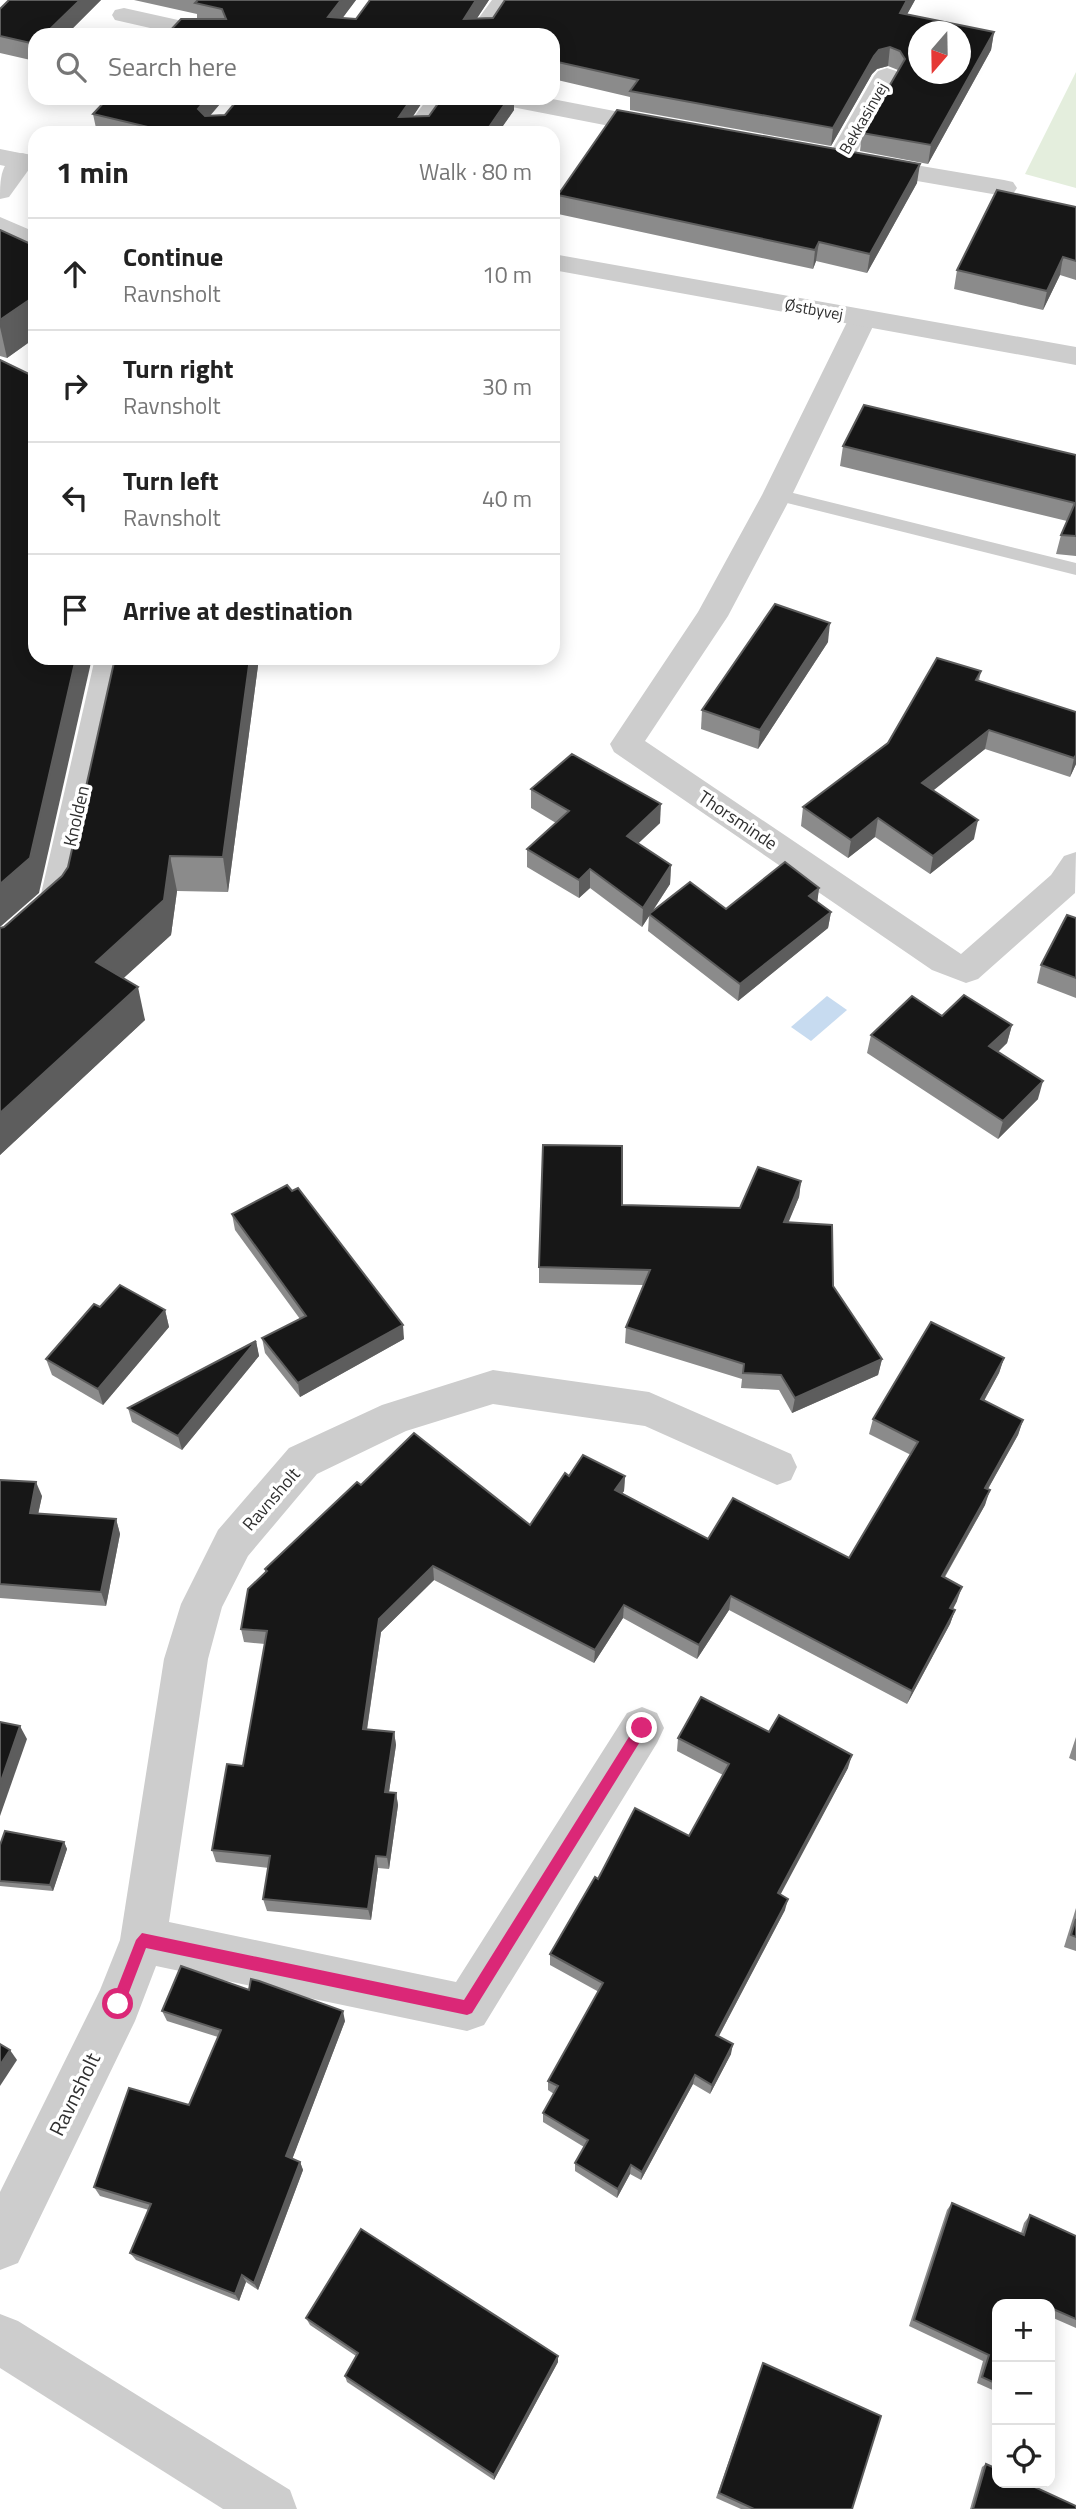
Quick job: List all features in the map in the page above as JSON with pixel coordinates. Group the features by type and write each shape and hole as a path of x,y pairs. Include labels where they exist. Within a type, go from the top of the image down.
{"street":[{"path":"483,28 505,0"},
{"path":"111,28 131,8 192,28"},
{"name":"Bekkasinvej","path":"887,76 827,158 1004,188"},
{"path":"420,126 436,105"},
{"path":"525,105 566,121 682,132"},
{"path":"0,191 19,161"},
{"path":"0,225 28,239"},
{"name":"Østbyvej","path":"560,263 1076,356"},
{"name":"Thorsminde","path":"863,318 777,495 712,616 626,744 944,961 966,970 1063,884 1076,865"},
{"name":"Knolden","path":"0,950 57,900 109,665"},
{"name":"Ravnsholt","path":"0,2245 118,2004 142,1940 186,1659 202,1604 233,1543 303,1461 396,1418 493,1387 649,1409 777,1467"},
{"path":"142,1940 467,2008 642,1728"},
{"path":"0,2339 271,2509"}],"lane":[{"path":"777,495 1076,569"}],"green space":[{"path":"1076,72 1076,188 1025,174"}],"water":[{"path":"827,996 847,1010 811,1041 791,1027"}],"building":[{"path":"9,0 80,0 51,28 28,28 28,42 0,36 0,9"},
{"path":"198,0 341,0 328,17 356,19 370,0 476,0 464,19 493,18 505,0 907,0 900,13 940,21 908,21 908,84 965,84 931,145 862,133 905,59 900,51 890,47 879,50 874,56 833,128 630,91 638,80 560,63 560,28 173,28 181,19 226,19 222,9 195,3"},
{"path":"971,27 994,32 971,73"},
{"path":"101,105 201,105 198,109 205,116 225,115 233,105 407,105 399,117 429,116 437,105 504,105 490,126 144,126 93,114"},
{"path":"617,110 920,164 870,254 819,242 815,250 560,195"},
{"path":"997,190 1076,207 1076,261 1063,257 1047,291 957,270"},
{"path":"0,230 28,243 28,301 0,320"},
{"path":"0,360 28,374 28,665 74,665 30,858 0,884"},
{"path":"864,405 1076,455 1076,536 1061,535 1075,503 843,446"},
{"path":"775,604 830,623 760,730 702,710"},
{"path":"937,658 981,671 976,680 1076,712 1076,755 1074,758 989,730 922,783 978,820 933,856 878,818 851,840 803,807 888,743"},
{"path":"113,665 249,665 223,857 170,856 164,900 96,962 138,987 0,1113 0,928 62,876 68,867"},
{"path":"572,754 661,804 627,836 671,865 643,908 590,869 579,880 527,849 569,811 531,789"},
{"path":"785,862 819,888 809,896 831,912 740,984 649,914 690,882 726,909"},
{"path":"1067,915 1076,918 1076,978 1041,965"},
{"path":"964,995 1012,1025 989,1046 1043,1081 1003,1121 871,1035 912,996 942,1016"},
{"path":"543,1145 622,1146 622,1205 740,1208 758,1167 801,1181 784,1222 832,1225 833,1286 882,1359 795,1398 781,1375 743,1373 744,1364 626,1327 650,1270 539,1267"},
{"path":"287,1185 292,1191 298,1188 403,1325 298,1383 262,1338 306,1316 232,1214"},
{"path":"120,1285 165,1310 98,1389 46,1359 94,1304 100,1307"},
{"path":"931,1322 1004,1358 981,1399 1023,1420 985,1488 990,1490 942,1576 962,1587 950,1608 955,1610 912,1691 731,1596 699,1645 624,1605 595,1650 433,1566 379,1619 363,1729 394,1732 385,1792 396,1793 387,1857 376,1856 368,1909 263,1899 270,1856 212,1850 227,1764 243,1766 267,1631 241,1629 248,1589 267,1571 265,1569 357,1482 361,1485 414,1433 530,1525 565,1473 569,1476 583,1455 625,1476 615,1490 708,1539 733,1498 849,1558 918,1442 873,1419"},
{"path":"256,1341 178,1436 128,1408"},
{"path":"0,1480 36,1482 30,1513 116,1519 101,1592 0,1584"},
{"path":"701,1697 769,1732 779,1715 852,1755 778,1893 788,1899 716,2035 733,2044 712,2085 695,2075 642,2172 631,2165 618,2189 575,2163 588,2140 543,2113 558,2086 548,2081 603,1983 550,1954 595,1877 598,1879 635,1808 689,1836 729,1764 678,1738"},
{"path":"0,1722 20,1726 0,1784"},
{"path":"5,1831 64,1842 50,1885 0,1881 0,1845"},
{"path":"1076,1919 1076,1937 1071,1935"},
{"path":"181,1966 249,1990 251,1979 259,1981 343,2011 286,2156 300,2162 254,2283 242,2275 235,2294 130,2253 151,2204 94,2187 129,2088 189,2105 221,2030 162,2011"},
{"path":"0,2044 10,2050 0,2065"},
{"path":"952,2203 1024,2235 1030,2215 1076,2236 1076,2319 1055,2310 1055,2299 992,2299 992,2382 982,2377 989,2355 914,2320"},
{"path":"361,2229 558,2356 494,2475 345,2376 358,2353 306,2318"},
{"path":"763,2363 881,2416 852,2509 754,2509 719,2493"},
{"path":"986,2464 992,2467 992,2488 1037,2488 1076,2506 1076,2509 973,2509"}],"route":[{"path":"118,2004 142,1940 467,2008 642,1728"}]}
